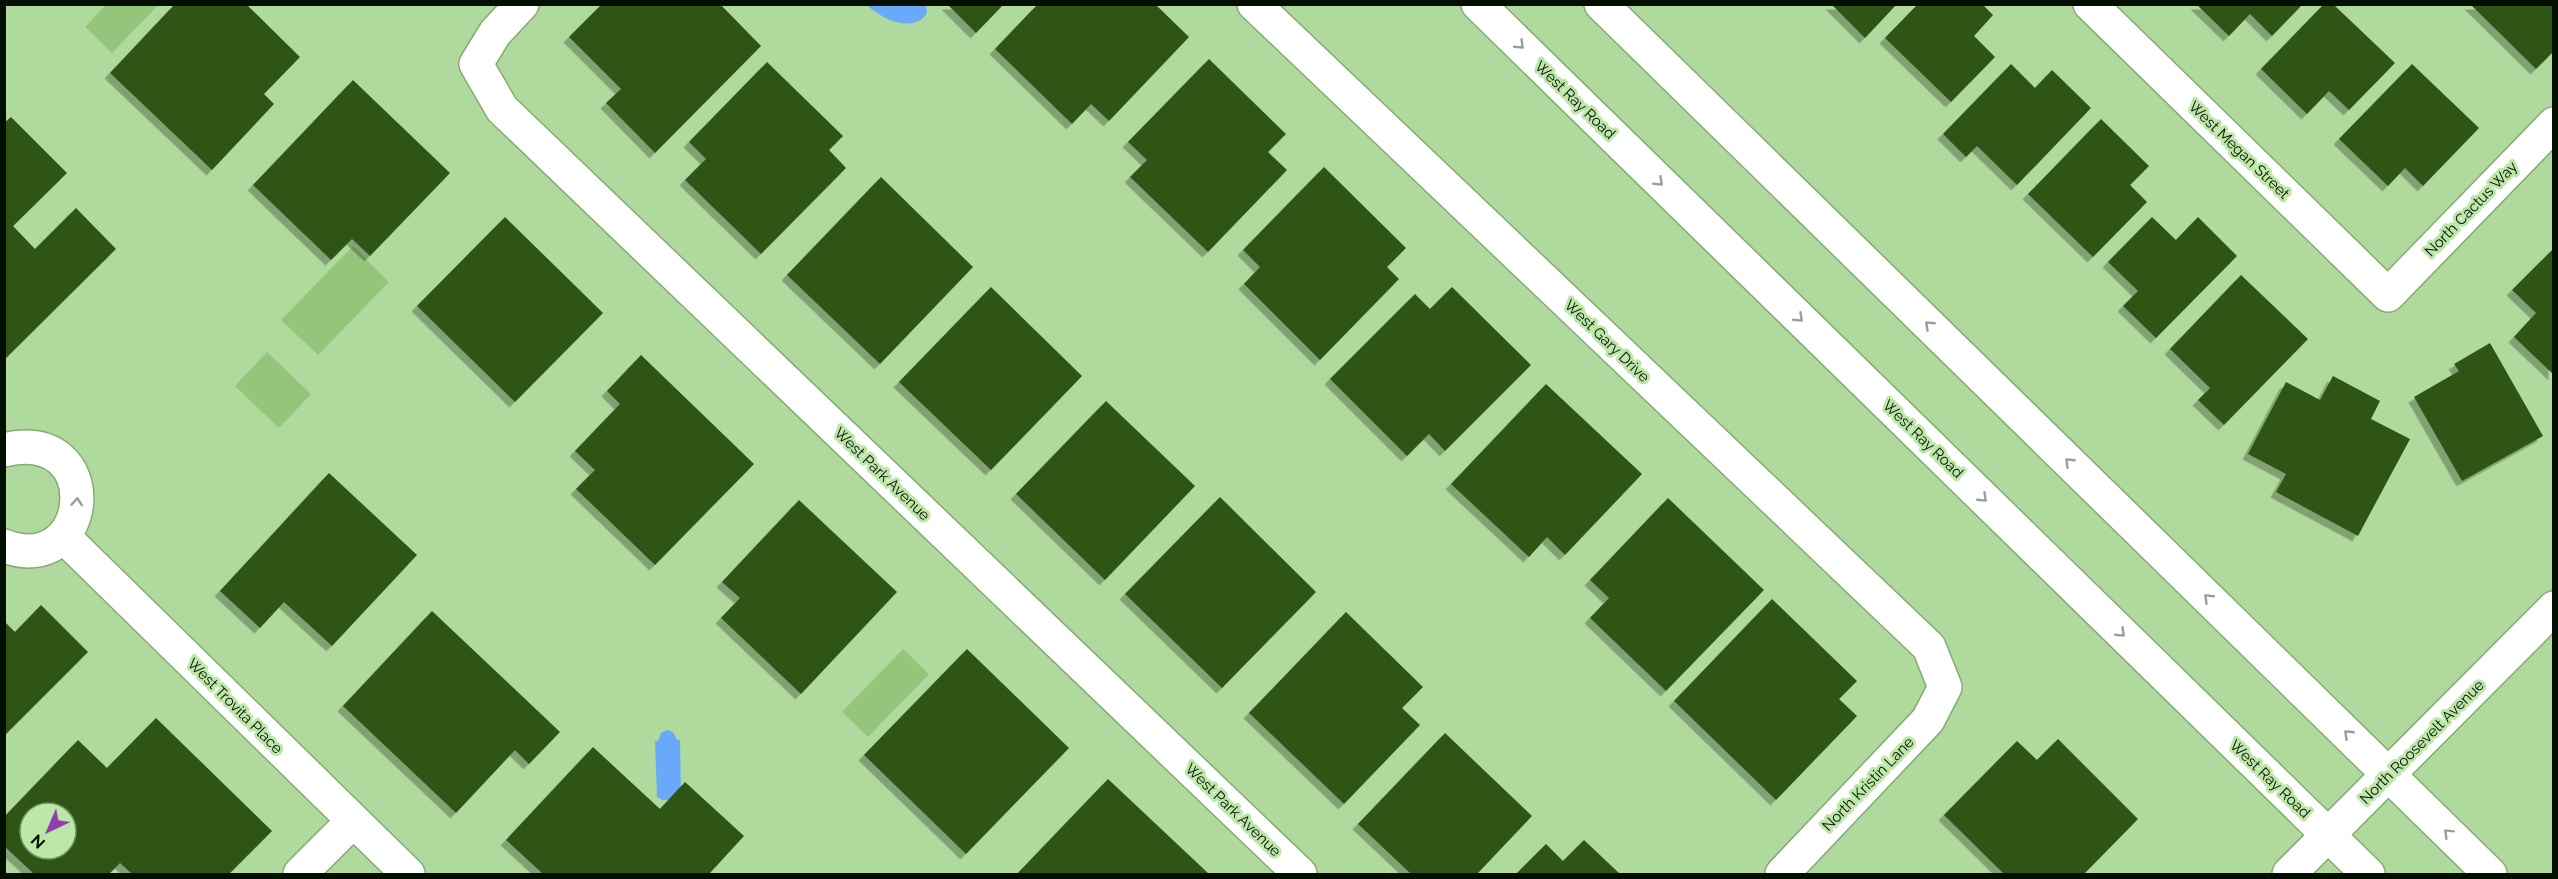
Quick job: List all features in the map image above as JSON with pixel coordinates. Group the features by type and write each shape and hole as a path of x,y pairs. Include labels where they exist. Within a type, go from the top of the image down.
{"street":[{"name":"West Park Avenue","path":"522,4 495,33 476,64 502,109 1300,874"},
{"name":"West Gary Drive","path":"1254,4 1929,647 1945,687"},
{"name":"West Ray Road","path":"1478,4 2368,874"},
{"path":"1601,4 2490,874"},
{"name":"West Megan Street","path":"2090,4 2388,295"},
{"name":"North Cactus Way","path":"2388,295 2553,124"},
{"path":"4,450 20,446 51,453 64,463 73,476 78,492 78,508 72,524 63,536 49,546 33,550 16,550 4,546"},
{"name":"West Trovita Place","path":"63,536 352,822 408,874"},
{"name":"North Roosevelt Avenue","path":"2289,874 2553,608"},
{"name":"North Kristin Lane","path":"1782,874 1928,720 1945,687"},
{"path":"300,874 352,822"}],"green space":[{"path":"106,5 158,5 112,53 85,27"},
{"path":"353,246 389,282 318,355 281,320"},
{"path":"267,352 311,394 279,428 235,386"},
{"path":"903,649 929,674 868,737 842,712"}],"water":[{"path":"867,5 926,5 927,13 921,20 905,24 880,15"},
{"path":"667,730 673,732 677,740 680,740 681,795 678,800 663,800 657,797 655,741 658,741 661,733"}],"building":[{"path":"175,4 246,4 300,57 264,94 274,104 212,170 110,73"},
{"path":"602,4 720,4 761,46 655,153 606,103 621,89 569,37"},
{"path":"947,4 1004,4 976,33"},
{"path":"1038,4 1155,4 1189,37 1109,121 1091,104 1072,124 995,49"},
{"path":"1831,4 1897,4 1865,38"},
{"path":"1918,4 1982,4 1993,15 1974,36 1995,57 1951,102 1885,38"},
{"path":"2196,4 2303,4 2272,36 2250,14 2229,36"},
{"path":"2470,4 2554,4 2554,51 2536,69"},
{"path":"2323,5 2334,5 2395,63 2349,110 2329,91 2307,114 2261,69"},
{"path":"1209,59 1286,134 1268,152 1287,170 1208,252 1130,177 1147,160 1128,142"},
{"path":"767,62 843,136 829,150 846,168 761,254 685,180 706,159 689,142"},
{"path":"2011,64 2035,88 2052,70 2091,108 2017,185 1977,146 1966,157 1943,134"},
{"path":"2412,64 2479,128 2423,186 2405,168 2388,186 2339,139"},
{"path":"353,80 450,173 370,256 352,239 331,260 253,185"},
{"path":"11,117 67,173 13,226 35,249 76,208 116,249 4,360 4,123"},
{"path":"2101,119 2149,166 2130,185 2147,202 2093,257 2028,194"},
{"path":"1324,167 1406,248 1387,267 1399,279 1320,360 1244,284 1260,267 1243,250"},
{"path":"881,177 973,267 880,364 787,275"},
{"path":"505,217 603,313 515,402 417,306"},
{"path":"2152,217 2176,240 2198,217 2237,256 2156,338 2123,306 2138,291 2108,262"},
{"path":"2554,248 2554,375 2514,337 2536,313 2512,290"},
{"path":"2241,275 2308,339 2224,425 2198,400 2210,388 2170,349"},
{"path":"991,287 1082,376 991,470 899,382"},
{"path":"1452,287 1531,365 1445,451 1429,434 1407,456 1330,379 1415,294 1430,309"},
{"path":"2490,343 2543,436 2462,481 2414,397 2459,371 2454,364"},
{"path":"641,355 754,464 655,565 576,489 595,470 575,451 620,404 607,391"},
{"path":"2333,376 2380,401 2371,419 2410,439 2358,536 2276,492 2286,474 2248,454 2286,382 2320,400"},
{"path":"1546,384 1642,474 1565,555 1547,537 1529,557 1451,484"},
{"path":"1106,401 1195,486 1105,580 1016,494"},
{"path":"329,473 417,555 332,646 284,602 260,628 220,591"},
{"path":"1220,497 1316,592 1222,688 1125,594"},
{"path":"1668,498 1764,590 1666,691 1590,618 1609,598 1590,580"},
{"path":"799,500 897,592 801,694 721,618 740,598 722,582"},
{"path":"1772,599 1857,681 1839,699 1857,716 1776,800 1674,701"},
{"path":"41,605 88,652 4,736 4,621 15,632"},
{"path":"432,611 560,732 529,764 515,750 456,813 343,706"},
{"path":"1346,612 1423,687 1402,708 1420,725 1344,804 1249,713"},
{"path":"967,649 1069,748 966,854 864,755"},
{"path":"156,718 272,831 229,874 132,874 120,863 109,874 34,874 20,861 78,861 78,801 19,801 78,740 107,768"},
{"path":"1445,733 1532,816 1477,874 1411,874 1358,824"},
{"path":"2058,739 2138,819 2084,874 2004,874 1944,815 2017,741 2037,760"},
{"path":"593,747 660,809 685,782 744,836 709,874 543,874 506,840"},
{"path":"1108,779 1209,874 1017,874"},
{"path":"18,802 18,859 4,846 4,817"},
{"path":"1584,840 1620,874 1516,874 1546,844 1563,861"}]}
